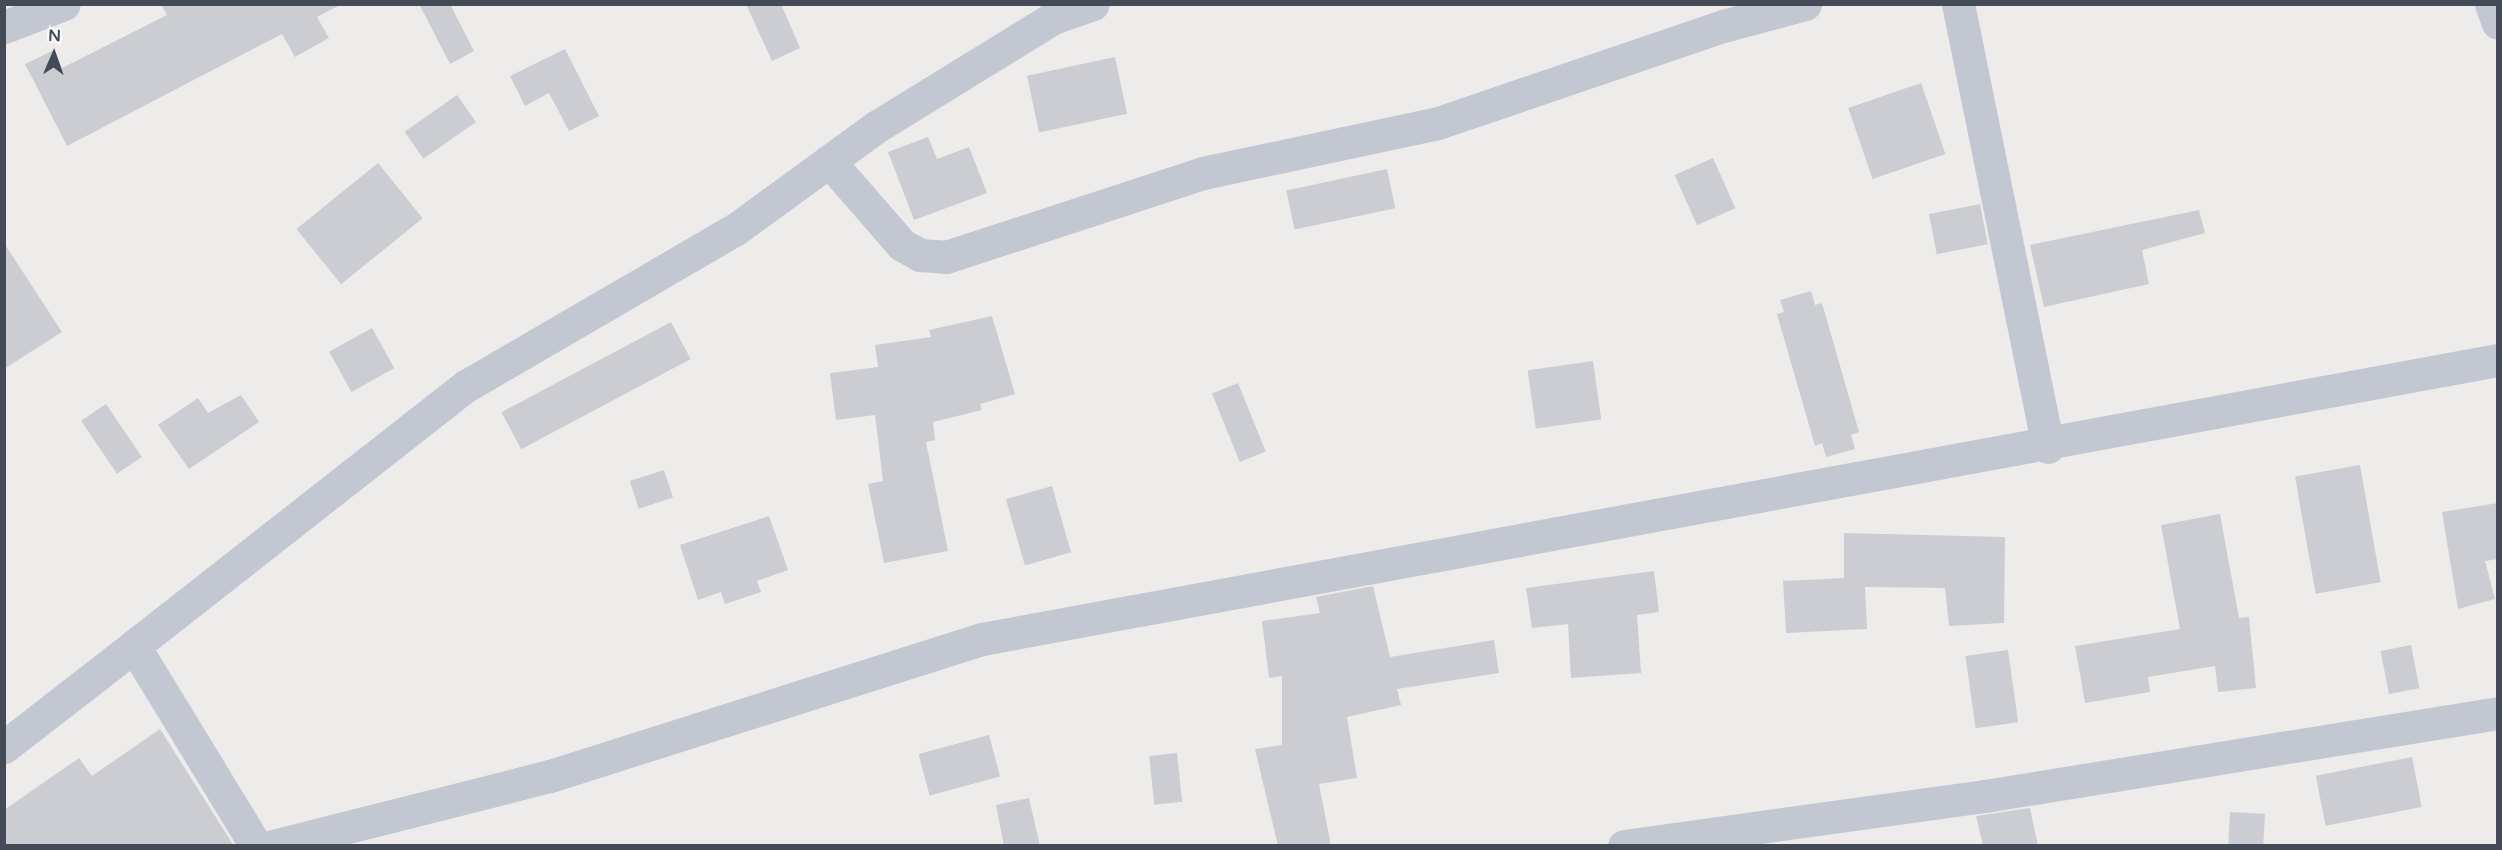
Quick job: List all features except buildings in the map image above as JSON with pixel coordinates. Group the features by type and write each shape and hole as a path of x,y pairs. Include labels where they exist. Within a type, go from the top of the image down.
{"street":[{"path":"4,27 64,4"},
{"path":"4,747 466,386 735,229 829,161 1053,18 1094,4"},
{"path":"829,161 902,245 920,255 946,257 1203,173 1438,123 1724,26 1805,4"},
{"path":"1958,4 2048,447"},
{"path":"2491,4 2498,23"},
{"path":"273,846 550,776 982,639 2048,447 2498,360"},
{"path":"134,646 256,846"},
{"path":"1624,846 1985,796 2498,713"}]}
